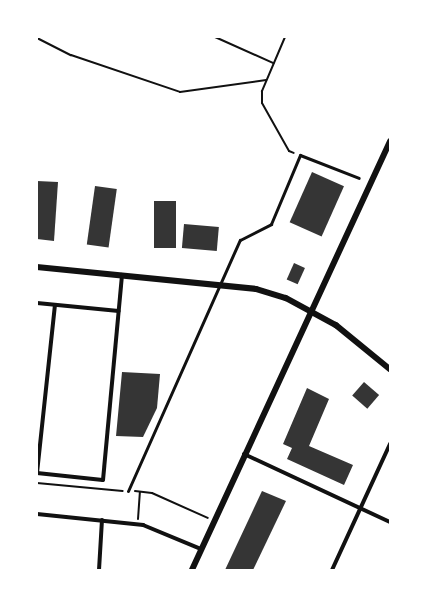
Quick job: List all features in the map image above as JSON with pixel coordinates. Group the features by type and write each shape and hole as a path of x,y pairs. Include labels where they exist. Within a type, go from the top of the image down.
{"street":[{"path":"192,570 244,454 312,310 327,284 390,141"},
{"path":"128,491 193,342 240,240 271,224 300,155 358,178"},
{"path":"37,267 256,289 312,310 336,325 390,369"},
{"path":"55,305 37,473 103,480 122,275"},
{"path":"37,303 119,311"},
{"path":"332,570 390,444"},
{"path":"244,454 361,507 390,522"},
{"path":"37,514 137,524 201,549"},
{"path":"99,570 102,520"}],"path":[{"path":"214,37 273,63"},
{"path":"285,37 266,80 262,103 289,150 300,155"},
{"path":"37,38 71,56 180,92 266,80"},
{"path":"137,524 140,492"}],"building":[{"path":"312,172 344,186 322,236 290,222"},
{"path":"37,181 58,182 54,241 37,239"},
{"path":"95,186 117,189 109,247 87,244"},
{"path":"154,201 176,201 176,248 154,248"},
{"path":"184,224 219,227 217,251 182,248"},
{"path":"294,263 305,268 298,284 287,279"},
{"path":"122,372 160,374 157,408 143,437 116,436"},
{"path":"364,382 379,395 367,409 352,396"},
{"path":"307,388 329,399 309,446 353,465 344,485 287,459 292,448 283,444"},
{"path":"262,491 286,501 253,570 225,570"}]}
